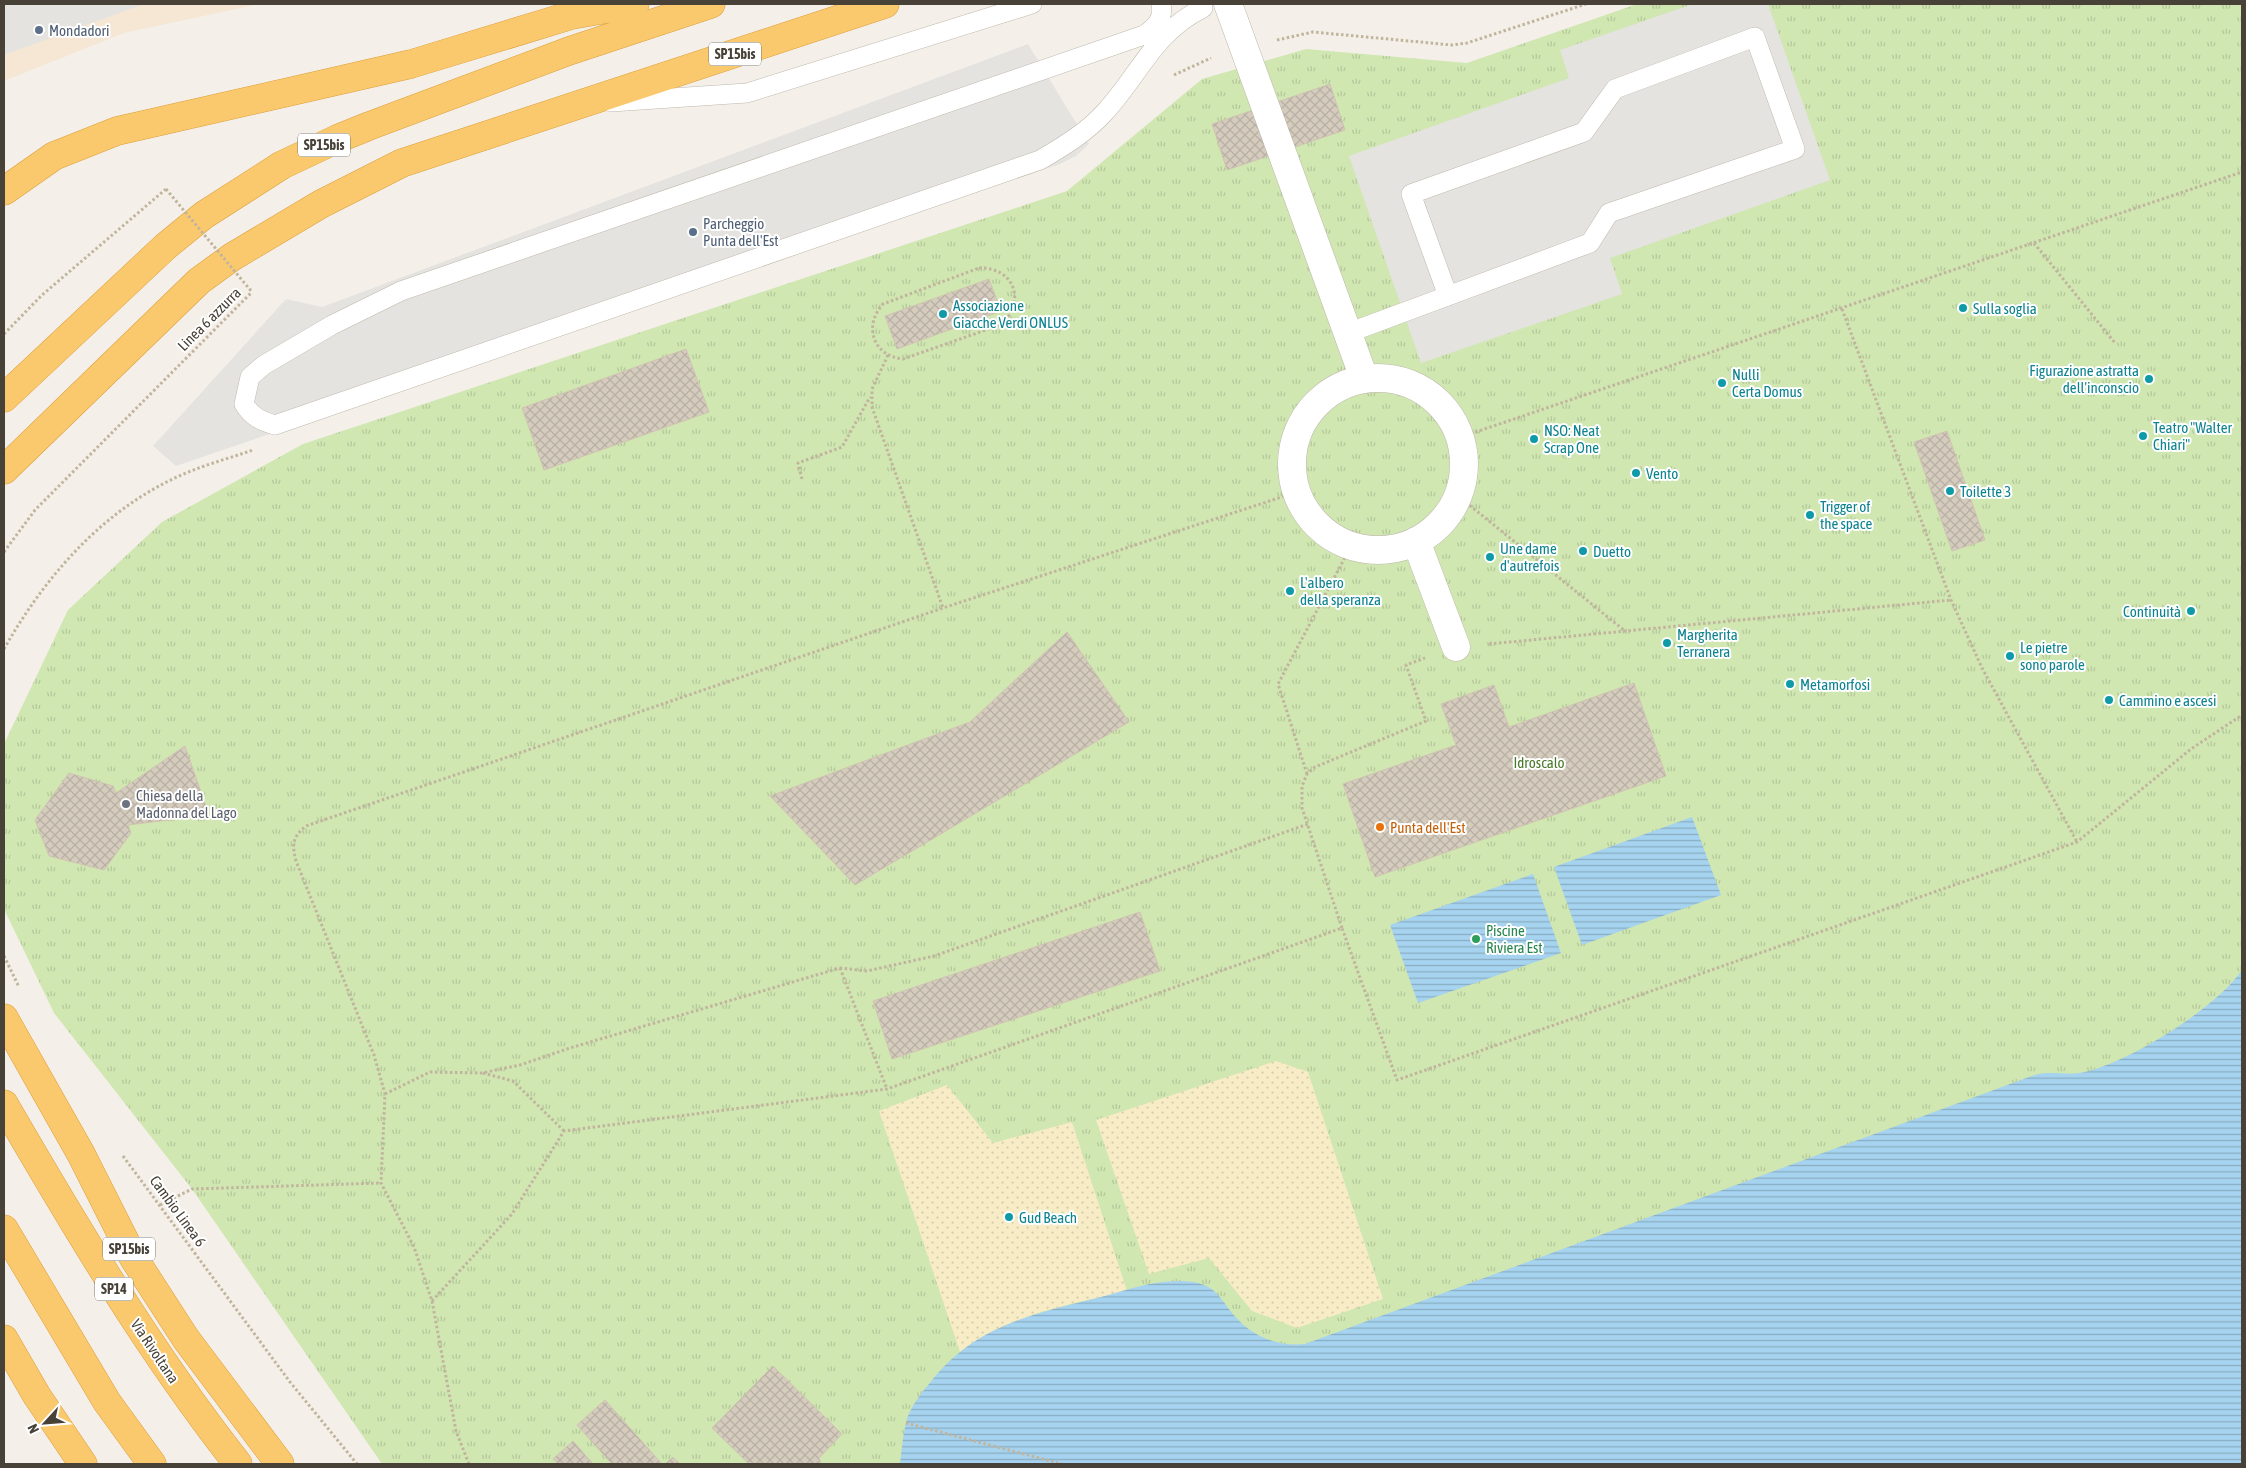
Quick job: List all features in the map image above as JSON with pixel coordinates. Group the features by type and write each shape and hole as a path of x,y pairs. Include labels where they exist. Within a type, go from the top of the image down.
{"highway":[{"path":"4,191 54,156 117,131 411,64 572,15 635,4"},
{"name":"SP15bis","path":"4,398 166,246 223,202 282,165 337,139 568,51 710,4"},
{"name":"SP15bis","path":"4,470 199,281 232,257 337,195 402,163 885,4"},
{"name":"SP15bis","path":"4,1018 81,1154 133,1257 186,1339 280,1464"},
{"name":"Via Rivoltana","path":"4,1104 126,1309 172,1377 238,1464"},
{"path":"4,1229 106,1402 152,1464"},
{"path":"4,1339 37,1396 82,1464"},
{"path":"4,1367 82,1464"}],"street":[{"path":"1208,5 1243,47 1364,378"},
{"path":"1364,378 1389,378 1412,384 1433,397 1450,415 1461,437 1464,467 1458,496 1448,515 1434,530 1416,542 1395,549 1373,550 1351,546 1328,534 1309,516 1297,492 1292,463 1298,433 1303,424 1313,407 1336,388 1364,378"},
{"path":"1416,542 1456,647"}],"lane":[{"path":"584,104 747,93 1032,4"},
{"path":"1161,4 1162,15 1159,23 1144,35 401,291 332,325 264,365 250,377 244,404 250,414 261,421 275,425 1040,160 1064,146 1093,123 1131,80 1171,28 1208,5"},
{"path":"1348,333 1448,296 1590,243 1609,213 1795,149 1755,37 1615,89 1584,132 1410,194 1448,296"}],"path":[{"path":"1243,47 1313,32 1452,44 1468,43 1586,4"},
{"path":"1461,437 2242,172"},
{"name":"Linea 6 azzurra","path":"4,334 42,295 166,189 252,292 44,500 25,522 4,552"},
{"path":"2034,243 2115,343"},
{"path":"980,268 995,269 1001,272 1011,284 1014,291 1014,307 1006,320 1000,325 911,357 903,359 888,356 877,346 873,339 872,324 878,310 890,300 980,268"},
{"path":"1842,309 1951,600 1982,668 2077,842"},
{"path":"802,479 798,463 842,447 871,396 888,356"},
{"path":"871,396 872,407 944,608"},
{"path":"469,1464 456,1431 432,1301 414,1247 381,1183 385,1094 374,1055 296,861 292,844 296,833 306,826 944,608 1297,492"},
{"path":"1458,496 1626,631"},
{"path":"1351,546 1278,684 1307,774 1301,797 1308,824 1342,928 1397,1080 2077,842 2191,749 2242,715"},
{"path":"1307,774 1315,767 1426,721 1406,665 1456,647 1951,600"},
{"path":"385,1094 430,1072 482,1073 520,1065 570,1048 840,968 867,971 934,956 1308,824"},
{"path":"564,1131 887,1089 1342,928"},
{"path":"4,956 21,991"},
{"path":"840,968 887,1089"},
{"path":"482,1073 513,1081 564,1131"},
{"path":"432,1301 512,1214 564,1131"},
{"name":"Cambio Linea 6","path":"122,1154 290,1382 357,1464"},
{"path":"160,1205 192,1189 381,1183"},
{"path":"906,1423 1062,1464"}],"shaded area":[{"name":"Mondadori","path":"4,4 259,4 124,33 4,81"},
{"name":"Mondadori","path":"4,4 144,4 4,55"},
{"path":"1693,4 1768,4 1830,180 1610,258 1622,294 1421,363 1349,156 1569,78 1560,50"},
{"name":"Parcheggio Punta dell'Est","path":"1028,44 1089,144 1076,156 1060,164 176,466 153,446 286,299 322,307"}],"green space":[{"name":"Idroscalo","path":"1637,4 2242,4 2242,1464 382,1464 192,1189 54,1013 4,909 5,742 68,610 162,522 303,444 1067,191 1202,79 1306,49 1467,63"}],"sand":[{"path":"1276,1061 1308,1072 1383,1299 1297,1328 1252,1311 1209,1258 1149,1274 1096,1120"},
{"name":"Gud Beach","path":"947,1085 993,1143 1072,1122 1127,1291 1040,1312 999,1328 960,1352 879,1111"}],"water":[{"name":"Piscine Riviera Est","path":"1692,817 1721,895 1582,945 1554,867"},
{"name":"Piscine Riviera Est","path":"1533,874 1561,953 1418,1003 1390,925"},
{"path":"2242,970 2242,1464 900,1464 908,1416 917,1399 929,1384 965,1348 986,1335 1029,1316 1149,1284 1186,1281 1204,1285 1212,1290 1236,1318 1262,1337 1283,1343 1305,1344 2032,1076 2044,1073 2079,1073 2104,1066 2148,1045 2193,1017 2213,1001"}],"building":[{"path":"1330,84 1345,130 1227,170 1212,124"},
{"name":"Associazione Giacche Verdi ONLUS","path":"989,279 1001,311 897,349 885,316"},
{"path":"686,349 709,412 544,470 522,408"},
{"name":"Toilette 3","path":"1947,431 1985,540 1952,551 1914,442"},
{"path":"1067,632 1129,722 855,885 770,796 970,722"},
{"path":"1634,683 1666,776 1375,877 1343,784 1456,745 1441,704 1494,685 1509,727"},
{"name":"Chiesa della Madonna del Lago","path":"185,746 209,815 128,825 131,833 104,870 49,856 35,820 69,773 113,786 116,793"},
{"path":"1140,912 1160,971 892,1059 873,1001"},
{"path":"773,1366 842,1434 819,1458 821,1464 749,1464 712,1428"},
{"path":"605,1400 662,1464 612,1464 577,1425"},
{"path":"573,1441 593,1464 558,1464 553,1459"},
{"path":"673,1457 680,1464 665,1464"}],"place":[{"name":"Mondadori","path":"39,30"},
{"name":"Parcheggio Punta dell'Est","path":"693,232"},
{"name":"Sulla soglia","path":"1963,308"},
{"name":"Associazione Giacche Verdi ONLUS","path":"943,314"},
{"name":"Figurazione astratta dell'inconscio","path":"2149,379"},
{"name":"Nulli Certa Domus","path":"1722,383"},
{"name":"Teatro \"Walter Chiari\"","path":"2143,436"},
{"name":"NSO: Neat Scrap One","path":"1534,439"},
{"name":"Vento","path":"1636,473"},
{"name":"Toilette 3","path":"1950,491"},
{"name":"Trigger of the space","path":"1810,515"},
{"name":"Duetto","path":"1583,551"},
{"name":"Une dame d'autrefois","path":"1490,557"},
{"name":"L'albero della speranza","path":"1290,591"},
{"name":"Continuità","path":"2191,611"},
{"name":"Margherita Terranera","path":"1667,643"},
{"name":"Le pietre sono parole","path":"2010,656"},
{"name":"Metamorfosi","path":"1790,684"},
{"name":"Cammino e ascesi","path":"2109,700"},
{"name":"Chiesa della Madonna del Lago","path":"126,804"},
{"name":"Punta dell'Est","path":"1380,827"},
{"name":"Piscine Riviera Est","path":"1476,939"},
{"name":"Gud Beach","path":"1009,1217"}]}
